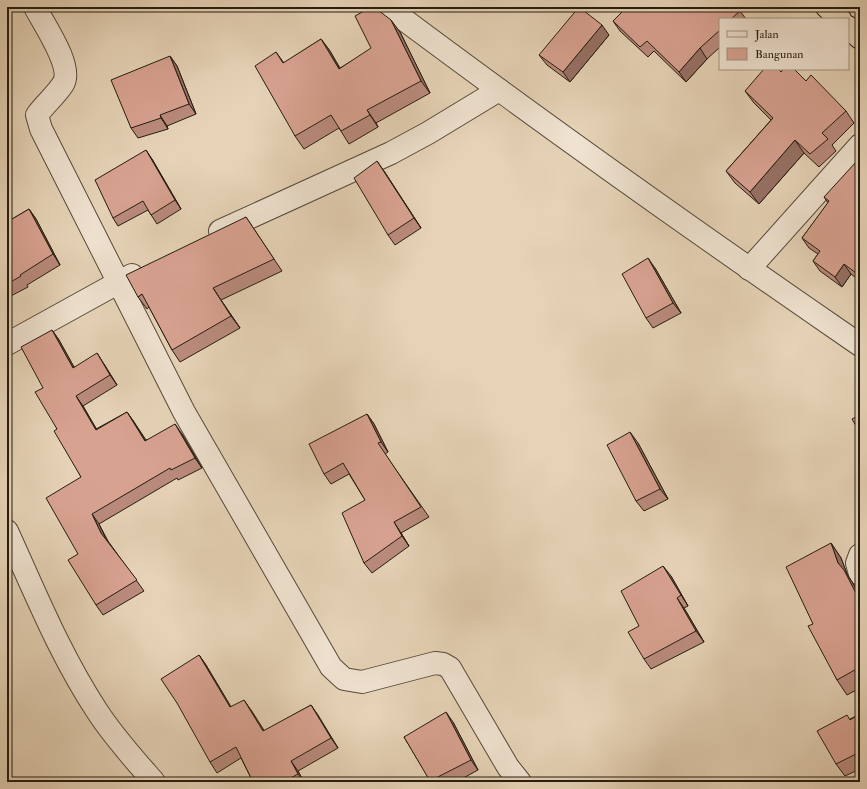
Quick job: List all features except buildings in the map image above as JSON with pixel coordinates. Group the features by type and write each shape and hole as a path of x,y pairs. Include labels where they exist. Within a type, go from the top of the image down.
{"highway":[{"path":"826,7 839,18"},
{"path":"849,28 860,38"}],"street":[{"path":"34,7 60,54 65,66 66,76 64,83 37,115 41,129 184,412 331,667 344,679 362,682 435,663 443,664 450,668 508,767 520,782"},
{"path":"387,7 499,90 749,269 860,345"},
{"path":"200,240 390,153 428,134 499,90"},
{"path":"749,269 860,145"},
{"path":"7,344 119,281 153,264"},
{"path":"7,531 54,636 74,673 97,711 154,782"},
{"path":"860,555 857,563 860,574"}]}
